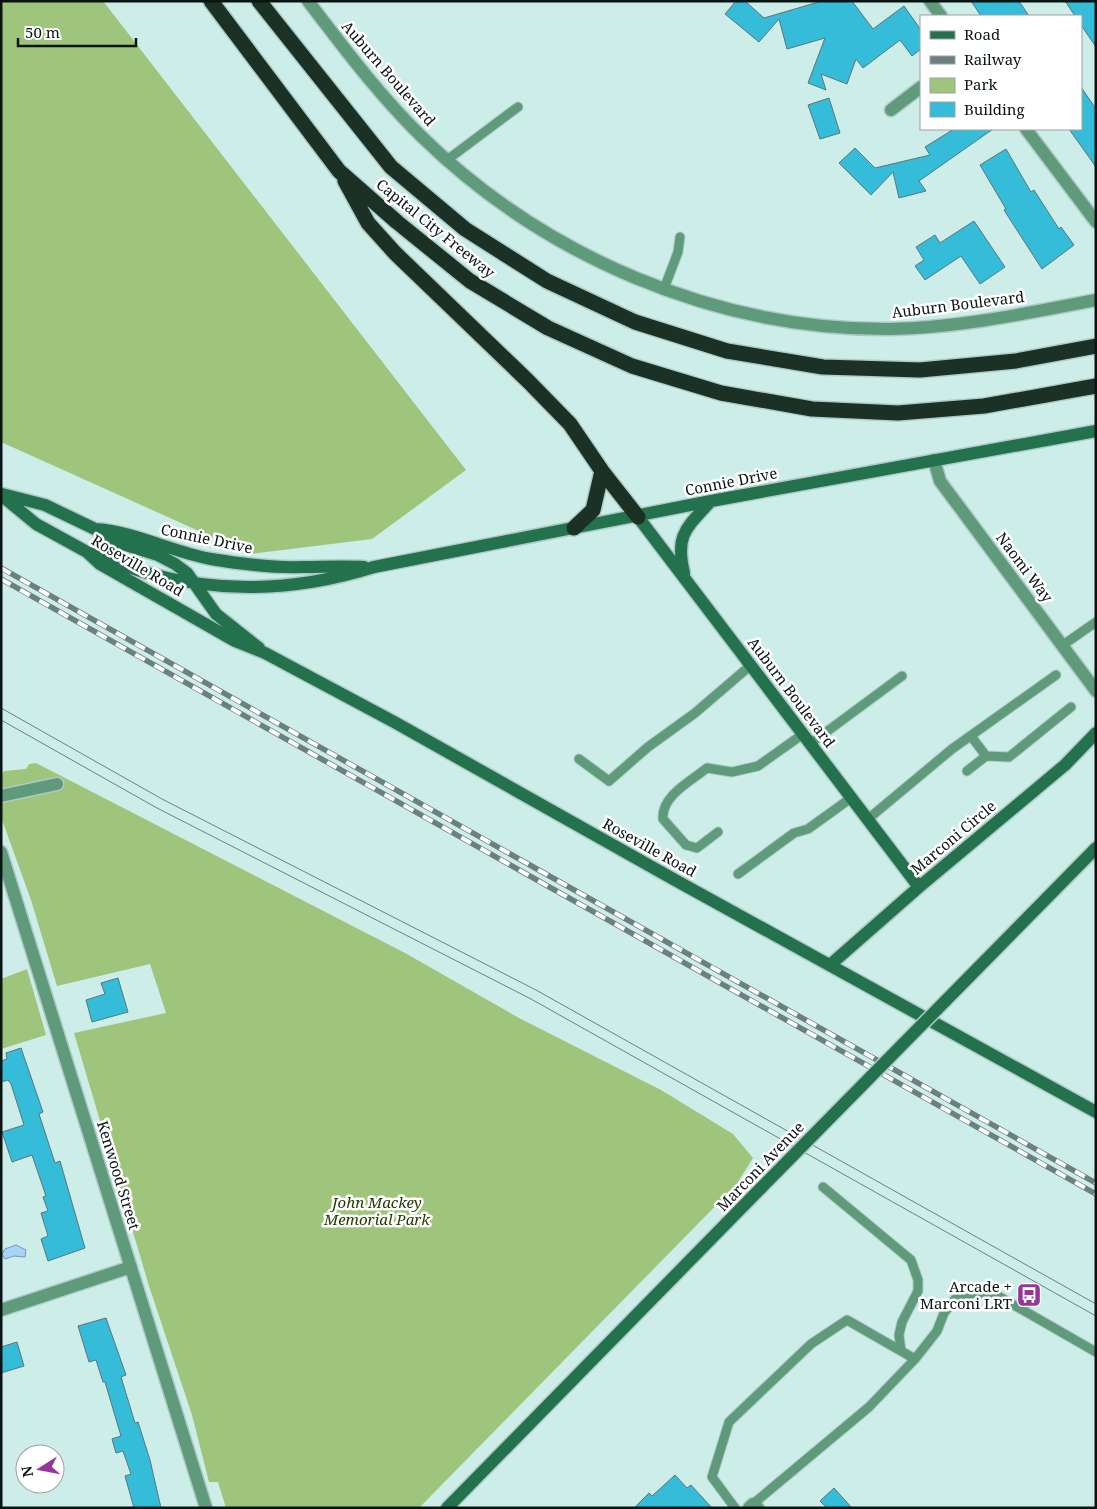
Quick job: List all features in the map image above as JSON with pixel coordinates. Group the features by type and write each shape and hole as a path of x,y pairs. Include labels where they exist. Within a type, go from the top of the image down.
{"highway":[{"name":"Capital City Freeway","path":"211,1 339,171 397,222 470,281 548,328 632,366 721,393 812,409 898,413 984,406 1096,386"},
{"name":"Capital City Freeway","path":"259,1 391,167 465,229 489,245 547,281 635,322 727,351 823,367 920,370 1016,361 1096,346"},
{"path":"339,171 368,223 395,254 528,381 570,424 602,471 638,517"},
{"path":"574,528 592,510 602,471"}],"main road":[{"name":"Connie Drive","path":"87,552 104,556 121,565 147,573 228,588 265,589 337,579 374,567 638,517 711,501 1096,430"},
{"name":"Roseville Road","path":"1,495 45,505 95,529 113,541 158,555 175,564 194,582 216,614 248,637 265,653"},
{"name":"Roseville Road","path":"1,495 36,524 87,552 100,564 235,641 265,653 396,723 1096,1112"},
{"path":"685,578 680,557 682,536 711,501"},
{"name":"Auburn Boulevard","path":"638,517 919,888"},
{"name":"Connie Drive","path":"95,529 116,531 179,552 244,564 302,568 335,565 374,567"},
{"name":"Marconi Circle","path":"830,965 1065,765 1096,733"},
{"name":"Marconi Avenue","path":"447,1508 1096,848"}],"street":[{"name":"Auburn Boulevard","path":"308,1 374,85 423,138 447,160 497,200 550,235 608,266 664,289 703,302 756,315 799,322 865,328 922,327 955,324 1096,300"},
{"path":"930,1 940,15"},
{"path":"891,110 920,88"},
{"path":"1027,130 1096,222"},
{"name":"Naomi Way","path":"934,460 940,481 1096,691"},
{"path":"1,796 57,784"},
{"name":"Kenwood Street","path":"1,852 206,1508"},
{"path":"1,1310 130,1267"}],"lane":[{"path":"447,160 518,107"},
{"path":"664,289 678,252 680,237"},
{"path":"1063,646 1096,622"},
{"path":"579,759 609,780 648,747 695,713 751,665"},
{"path":"868,820 903,788 1056,675"},
{"path":"718,832 697,848 686,845 663,819 664,806 673,795 706,768 732,772 758,766 807,739 902,676"},
{"path":"967,771 986,756 1009,757 1071,708"},
{"path":"972,736 986,756"},
{"path":"738,874 794,833 808,828 851,798"},
{"path":"823,1187 911,1260 918,1280 918,1291 902,1322 899,1335 901,1351"},
{"path":"753,1506 868,1407 915,1359 937,1331 944,1313 955,1299 975,1293 994,1293 1096,1352"},
{"path":"735,1508 712,1477 729,1422 811,1344 848,1320 915,1359"}],"green space":[{"path":"1,1 103,1 466,470 372,539 250,554 1,442"},
{"name":"John Mackey Memorial Park","path":"36,763 405,953 519,1018 661,1090 733,1134 753,1158 736,1185 419,1508 226,1508 218,1482 209,1482 192,1415 149,1286 74,1033 166,1013 150,964 57,986 31,900 1,817 1,774 4,771 26,769 29,764"},
{"path":"27,969 46,1035 1,1049 1,979"}],"water":[{"path":"16,1245 26,1250 25,1257 14,1256 5,1259 2,1254 5,1249"}],"building":[{"path":"736,1 745,1 764,18 822,1 852,1 873,29 904,6 920,29 920,50 912,56 900,40 863,68 856,59 847,84 821,74 826,90 808,83 825,38 787,49 779,19 759,42 725,14"},
{"path":"971,1 1019,1 1028,15 980,15"},
{"path":"1065,1 1096,1 1096,47 1082,26 1082,15 1074,15"},
{"path":"1082,88 1096,109 1096,167 1070,130 1082,130"},
{"path":"829,98 840,133 820,139 808,105"},
{"path":"952,130 992,130 919,181 926,191 899,198 893,172 871,195 839,163 855,148 875,168 930,155 925,147"},
{"path":"1006,149 1031,192 1034,190 1059,229 1061,227 1074,245 1042,269 1004,210 1006,209 980,165"},
{"path":"974,221 1005,267 980,284 961,256 925,280 915,266 924,260 916,247 935,235 940,243"},
{"path":"118,978 128,1012 92,1022 86,1000 105,994 101,983"},
{"path":"21,1048 43,1112 39,1114 55,1163 60,1161 85,1248 48,1261 41,1239 48,1236 41,1213 48,1211 43,1197 46,1196 32,1155 12,1162 2,1132 24,1125 11,1084 8,1080 1,1082 1,1061 7,1059 6,1053"},
{"path":"106,1318 126,1375 121,1377 135,1423 138,1422 150,1460 161,1508 134,1508 125,1476 131,1474 123,1451 116,1453 112,1439 121,1436 105,1382 103,1382 96,1360 89,1362 78,1326"},
{"path":"17,1342 24,1366 1,1373 1,1347"},
{"path":"675,1475 687,1488 691,1485 712,1508 634,1508 649,1493 652,1496"},
{"path":"834,1488 852,1508 827,1508 820,1501"}],"tram line":[{"path":"1,708 162,799 536,990 1096,1304"},
{"path":"1,720 157,808 531,999 1096,1316"}],"railway":[{"path":"1,568 1096,1183"},
{"path":"1,579 1096,1194"}],"place":[{"name":"Arcade + Marconi LRT","path":"1029,1295"}]}
